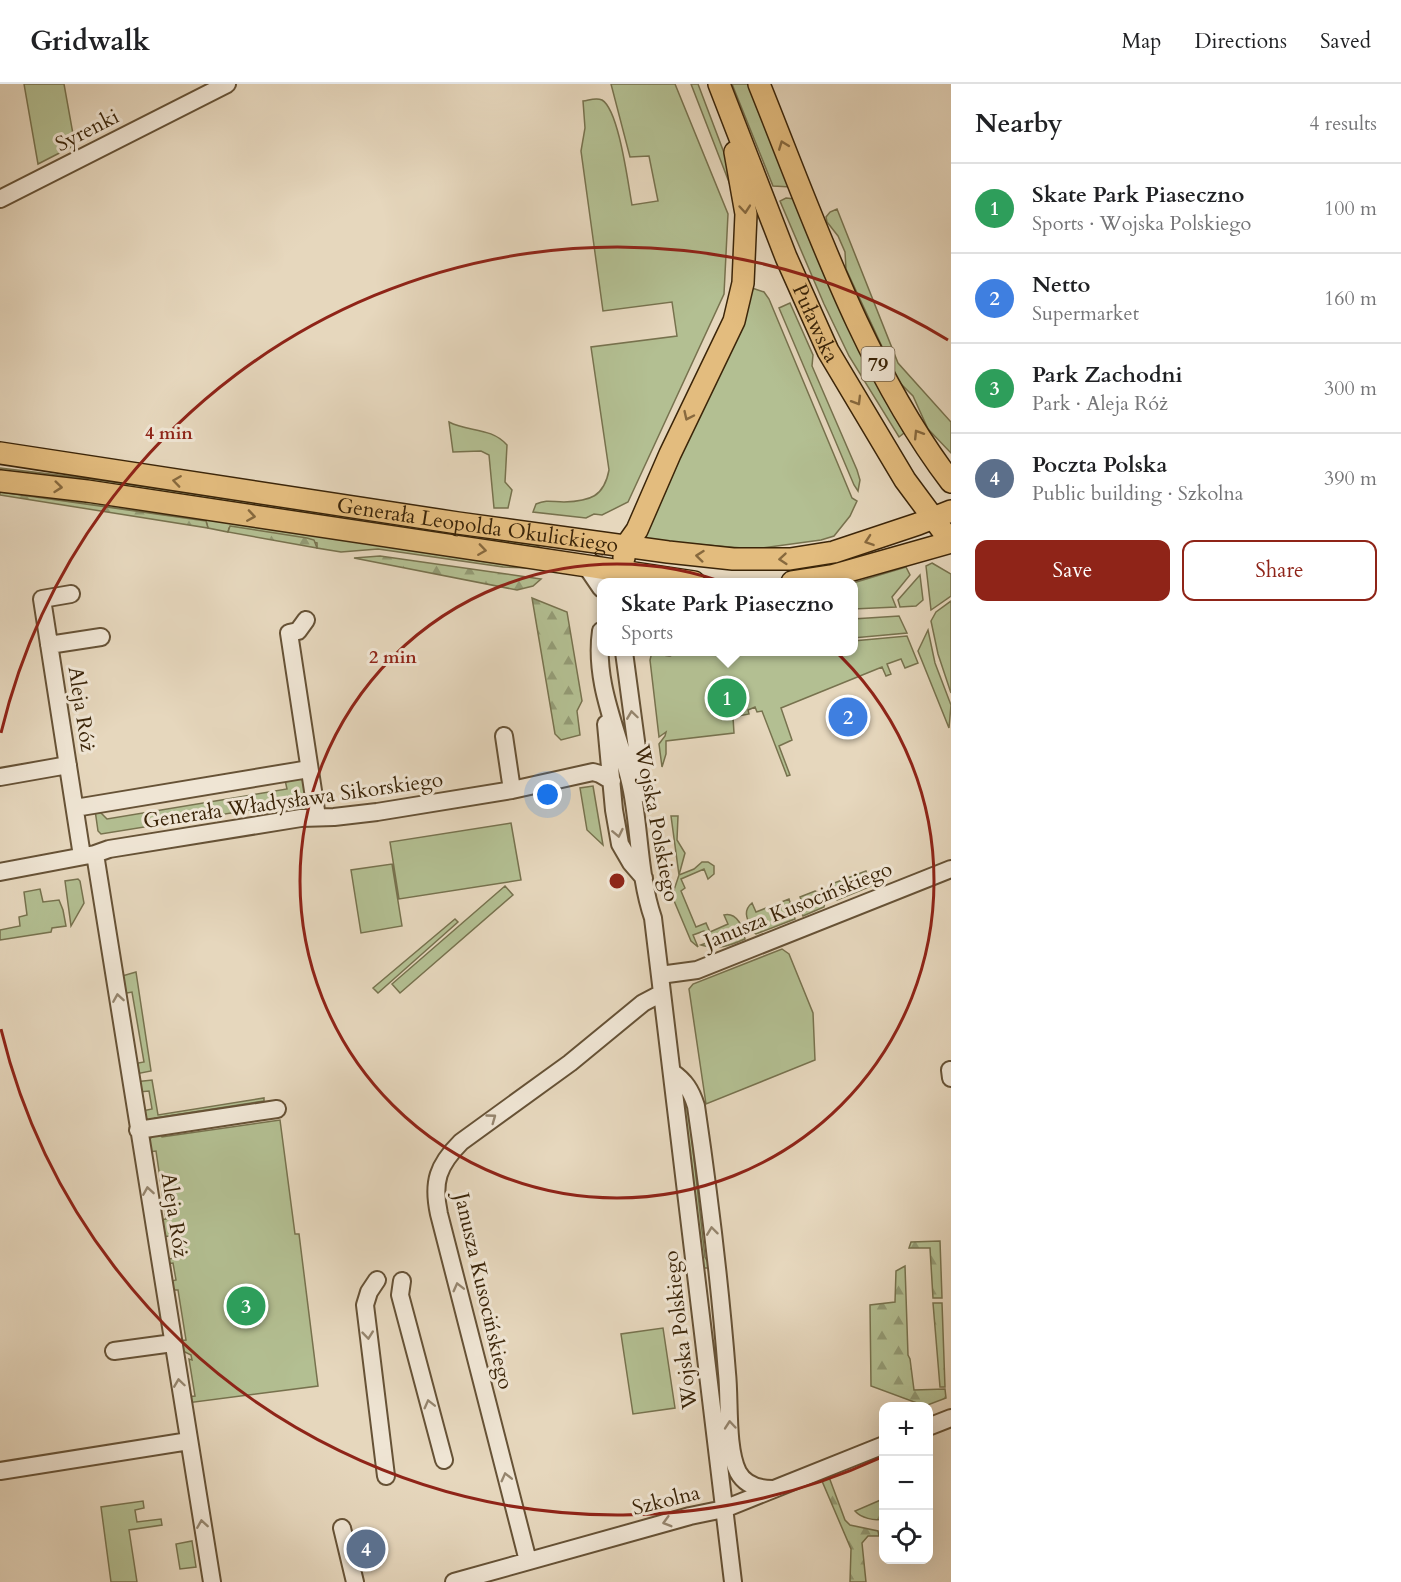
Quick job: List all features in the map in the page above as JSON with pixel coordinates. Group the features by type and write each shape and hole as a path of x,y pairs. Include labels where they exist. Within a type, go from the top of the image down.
{"main road":[{"name":"Puławska","path":"719,84 786,257 828,351 905,480 942,514 951,542"},
{"name":"Puławska","path":"759,84 821,238 879,366 905,414 951,482"},
{"path":"620,578 626,547 637,530 691,410 729,334 741,292 746,214 729,110"},
{"name":"Generała Leopolda Okulickiego","path":"0,453 416,517 626,547 733,559 790,559 849,548 942,514"},
{"name":"Generała Leopolda Okulickiego","path":"0,481 87,491 586,566 617,578"},
{"path":"818,578 951,542"},
{"path":"622,578 668,552"}],"street":[{"name":"Syrenki","path":"0,199 227,84"},
{"path":"586,566 597,582"},
{"name":"Aleja Róż","path":"71,594 42,598 75,808 88,855 138,1130 212,1582"},
{"path":"306,620 298,631 289,633 317,817"},
{"path":"49,645 101,637"},
{"name":"Wojska Polskiego","path":"599,656 603,685 629,774 646,898 653,918 734,1582"},
{"name":"Wojska Polskiego","path":"625,656 654,873 656,894 653,918"},
{"path":"609,708 606,720 607,747 620,844 631,863 644,878"},
{"path":"504,736 512,790"},
{"path":"607,747 606,753 593,772 612,781"},
{"path":"0,777 68,765"},
{"path":"75,808 309,770"},
{"name":"Generała Władysława Sikorskiego","path":"0,872 109,849 317,817 377,812 512,790 593,772"},
{"name":"Janusza Kusocińskiego","path":"660,975 697,970 951,869"},
{"name":"Janusza Kusocińskiego","path":"528,1561 439,1214 436,1180 449,1154 461,1142 570,1063 643,1002 662,993"},
{"path":"950,1070 951,1078"},
{"name":"Wojska Polskiego","path":"672,1071 687,1085 696,1106 737,1471 742,1479 755,1487 773,1489"},
{"path":"138,1130 277,1109"},
{"path":"377,1280 366,1298 365,1305 386,1476"},
{"path":"402,1281 401,1299 444,1460"},
{"path":"114,1351 173,1342"},
{"path":"933,1425 951,1418"},
{"path":"0,1471 189,1441"},
{"name":"Szkolna","path":"454,1582 690,1516 724,1509 879,1447"},
{"path":"342,1528 355,1582"}],"green space":[{"path":"24,84 64,84 75,145 38,164"},
{"path":"611,84 675,84 728,214 724,294 628,502 602,515 594,514 586,518 533,512 536,504 543,502 588,499 599,492 607,479 609,470 591,347 677,336 672,302 603,311 581,151 585,128 583,101 602,100 608,107 622,148 632,205 658,201 649,156 630,157"},
{"path":"691,84 698,84 729,166 734,195"},
{"path":"732,84 752,84 791,187 773,186"},
{"path":"786,198 795,199 880,389 904,433 899,437 849,356 824,304 780,201"},
{"path":"837,209 898,363 951,422 951,453 928,429 913,396 898,381 846,269 845,252 838,236 827,222 826,217"},
{"path":"752,288 764,292 769,299 852,498 857,501 850,516 834,536 821,540 755,549 644,540 710,390"},
{"path":"790,303 813,355 812,366 857,470 860,480 858,491 779,308"},
{"path":"449,422 487,432 507,445 505,482 512,490 508,508 494,508 489,455 481,451 453,452"},
{"path":"0,468 100,480 541,545 534,549 0,473"},
{"path":"0,487 530,565 529,568 503,567 378,549 341,552 317,548 317,543 229,528 228,532 208,528 206,521 0,492"},
{"path":"0,492 206,521 208,528 0,495"},
{"path":"230,526 307,538 314,540 317,548 228,532"},
{"path":"380,556 541,579 533,586 517,590 354,558"},
{"path":"932,563 951,574 951,596 931,610 926,566"},
{"path":"906,567 910,575 892,597 896,607 858,609 858,581"},
{"path":"920,575 923,600 916,606 900,607 898,600"},
{"path":"532,598 567,612 582,701 577,711 580,735 561,740 555,734"},
{"path":"951,601 951,693 938,654 931,621 936,612"},
{"path":"899,616 907,633 858,638 858,619"},
{"path":"928,630 935,663 951,705 949,728 918,651"},
{"path":"907,636 918,663 905,668 901,659 887,664 891,674 886,676 882,667 781,708 792,740 779,746 790,775 787,776 762,711 757,712 755,707 748,710 749,714 733,717 734,733 666,741 666,754 662,767 659,744 666,732 659,737 651,656 858,656 858,641"},
{"path":"302,778 306,780 308,800 305,801 101,834 98,831 95,810 97,809 107,819 287,789 285,780"},
{"path":"593,786 603,845 587,830 580,788"},
{"path":"671,816 678,816 677,840 685,853 679,875"},
{"path":"511,823 521,880 399,899 390,842"},
{"path":"702,862 708,862 714,866 714,874 708,879 704,869 681,879 685,888 681,891 696,927 706,923 710,932 728,924 724,915 729,915 739,922 745,939 723,946 701,945 709,942 704,931 693,935 698,947 691,941 672,896 679,875 694,869"},
{"path":"392,864 402,926 361,933 351,870"},
{"path":"866,871 871,886 837,900 833,889 834,883"},
{"path":"78,879 84,903 71,926 65,881"},
{"path":"505,886 513,895 400,993 392,984"},
{"path":"40,889 43,902 59,900 66,926 52,928 51,932 0,940 0,930 20,926 19,917 27,915 24,892"},
{"path":"815,891 822,894 824,907 803,916 798,904 802,902 800,897"},
{"path":"789,899 795,919 756,934 753,932 746,913 752,903 756,912"},
{"path":"455,919 458,922 378,993 373,988"},
{"path":"782,949 789,954 813,1013 815,1060 706,1104 689,989 693,984"},
{"path":"136,972 151,1071 136,1074 133,1064 144,1062 132,992 121,994 122,976"},
{"path":"152,1080 158,1115 264,1098 264,1101 155,1118 158,1122 145,1122 142,1111 152,1109 149,1091 139,1092 135,1082"},
{"path":"681,1088 693,1119 691,1132 705,1257 711,1268 703,1268"},
{"path":"280,1120 295,1234 299,1234 318,1386 187,1403 186,1397 195,1396 189,1359 192,1360 191,1355 179,1349 177,1341 186,1340 178,1290 169,1290 168,1282 176,1280 173,1263 165,1264 164,1260 184,1256 181,1235 160,1237 158,1220 166,1219 156,1151 148,1152 146,1144 154,1134 160,1133 162,1137"},
{"path":"940,1241 942,1298 933,1298 930,1248 909,1248 911,1242"},
{"path":"905,1266 908,1355 914,1390 945,1389 946,1398 933,1403 914,1402 871,1386 870,1305 895,1302 896,1271"},
{"path":"933,1303 942,1303 945,1387 940,1387"},
{"path":"663,1328 675,1408 633,1414 621,1334"},
{"path":"829,1477 845,1520 850,1525 878,1531 879,1536 868,1536 862,1543 866,1582 850,1582 851,1549 822,1481"},
{"path":"143,1501 144,1508 135,1510 137,1522 161,1519 162,1525 129,1530 137,1582 111,1582 101,1507"},
{"path":"879,1501 879,1520 868,1518 855,1511"},
{"path":"192,1541 196,1567 180,1569 176,1544"}],"place":[{"name":"Skate Park Piaseczno","path":"727,698"},
{"name":"Netto","path":"848,717"},
{"name":"Park Zachodni","path":"246,1306"},
{"name":"Poczta Polska","path":"366,1549"}]}
